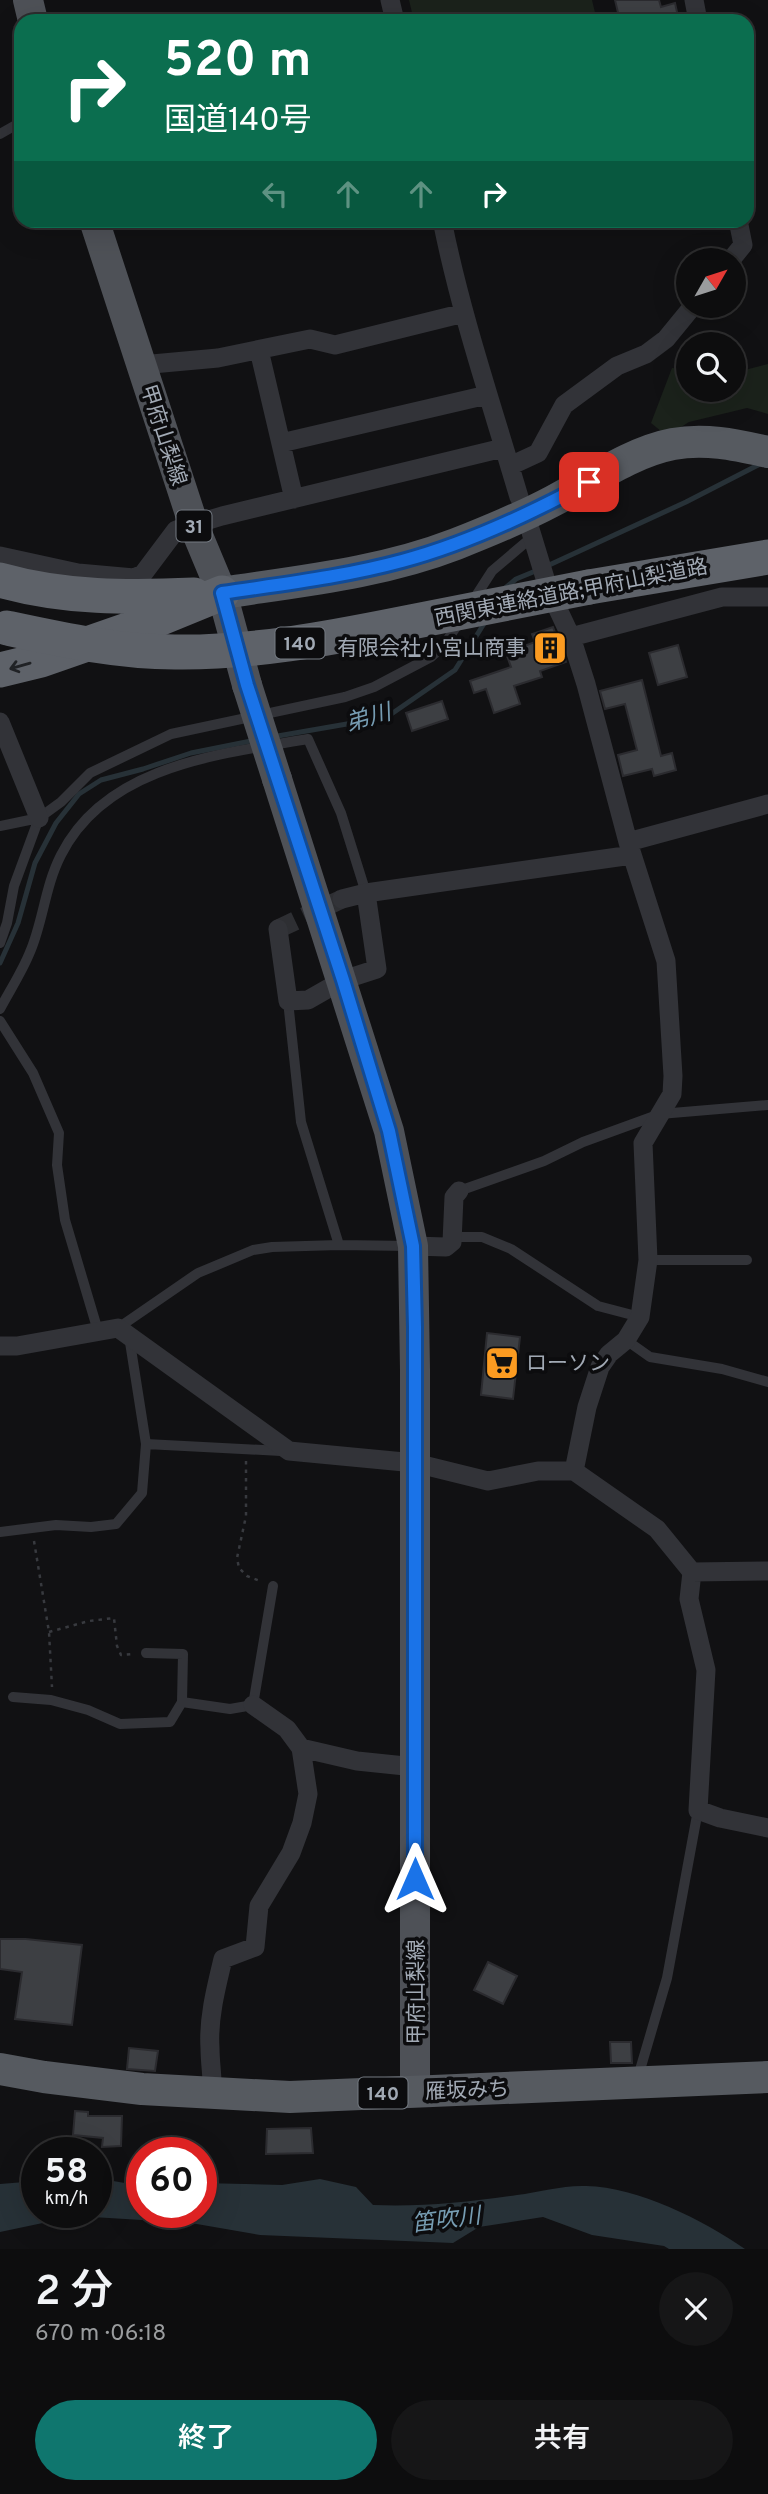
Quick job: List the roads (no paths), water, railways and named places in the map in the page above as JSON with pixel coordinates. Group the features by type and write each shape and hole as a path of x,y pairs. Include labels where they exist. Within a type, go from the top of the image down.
{"highway":[{"path":"0,580 51,592 146,597 222,593 352,573 403,561 456,544 550,502 649,451 672,444 721,442 768,452"},
{"name":"西関東連絡道路;甲府山梨道路","path":"4,626 64,641 120,649 225,652 330,639 589,587 768,556"},
{"path":"0,670 41,660 222,593"},
{"name":"雁坂みち","path":"0,2069 142,2089 290,2097 768,2077"}],"main road":[{"name":"甲府山梨線","path":"97,228 194,526 222,593 247,685 343,980 389,1131 413,1246 415,2091"}],"street":[{"path":"444,228 464,313 519,497"},
{"path":"740,228 743,245 741,248"},
{"path":"141,365 218,358 310,339 335,345 464,313"},
{"path":"0,556 78,573 134,578 143,574 176,530 295,499 538,453 564,405 617,366 646,354 666,339 683,318"},
{"path":"259,350 295,499"},
{"path":"281,443 487,395"},
{"path":"533,538 548,588 571,637 586,684 630,849 666,961 672,1094 643,1143 648,1260 640,1317 626,1340 609,1354 600,1367 587,1407 574,1471"},
{"path":"571,637 722,597 768,597"},
{"path":"0,722 39,818"},
{"path":"342,899 630,849 768,804"},
{"path":"278,929 288,1001 308,1000 343,980 377,969 366,893"},
{"path":"413,1246 446,1247 452,1242 454,1197 459,1191"},
{"path":"0,1346 17,1346 98,1331 124,1332 289,1451 415,1462 488,1481 538,1471 574,1471 657,1529 692,1572 689,1599 706,1670 698,1810 720,1818 768,1828"},
{"path":"692,1572 768,1571"},
{"path":"212,2094 209,2046 215,1990 223,1959 255,1947 259,1906 291,1853 302,1823 308,1794 301,1748 287,1729 253,1705"},
{"path":"301,1748 357,1761 415,1767"}],"lane":[{"path":"0,826 39,818 61,802 90,773 171,734 345,697 374,687 430,657 444,645 492,571 533,538"},
{"path":"0,1009 31,951 53,874 61,854 78,828 100,804 119,791 191,761 308,739 341,813 366,893"},
{"path":"0,943 14,886 39,818"},
{"path":"288,1001 301,1122 339,1245"},
{"path":"0,1021 33,1073 59,1133 57,1165 65,1220 98,1331"},
{"path":"459,1191 544,1161 583,1142 660,1114 768,1105"},
{"path":"452,1237 482,1237 511,1249 598,1306 640,1317"},
{"path":"0,1532 56,1525 91,1527 116,1524 142,1493 146,1444 124,1332 198,1273 253,1250 272,1247 413,1246"},
{"path":"648,1260 747,1260"},
{"path":"626,1340 650,1357 722,1369 768,1382"},
{"path":"146,1444 289,1451"},
{"path":"182,1702 230,1709 253,1705 273,1586"},
{"path":"13,1697 51,1700 88,1710 120,1724 170,1722 182,1702 183,1654 146,1653"},
{"path":"641,2084 640,2070 667,1978 698,1810"}],"water":[{"name":"笛吹川","path":"320,2179 356,2187 373,2205 427,2205 569,2187 606,2188 627,2192 669,2207 710,2227 745,2249 669,2249 592,2235 543,2217 479,2227 453,2243 260,2235 217,2228 217,2183 282,2185"},
{"path":"112,2181 126,2183 126,2219 112,2218"},
{"path":"21,2182 21,2228 0,2232 0,2184"}],"waterway":[{"name":"弟川","path":"547,566 686,502 762,463"},
{"name":"弟川","path":"504,589 516,579 538,570"},
{"name":"弟川","path":"272,737 387,717 455,670 485,622"},
{"name":"弟川","path":"0,963 18,923 35,863 56,823 79,794 101,780 191,753 256,740"}],"tunnel":[{"path":"278,929 342,899"}],"place":[{"name":"有限会社小宮山商事","path":"550,648"},
{"name":"ローソン","path":"502,1363"}]}
